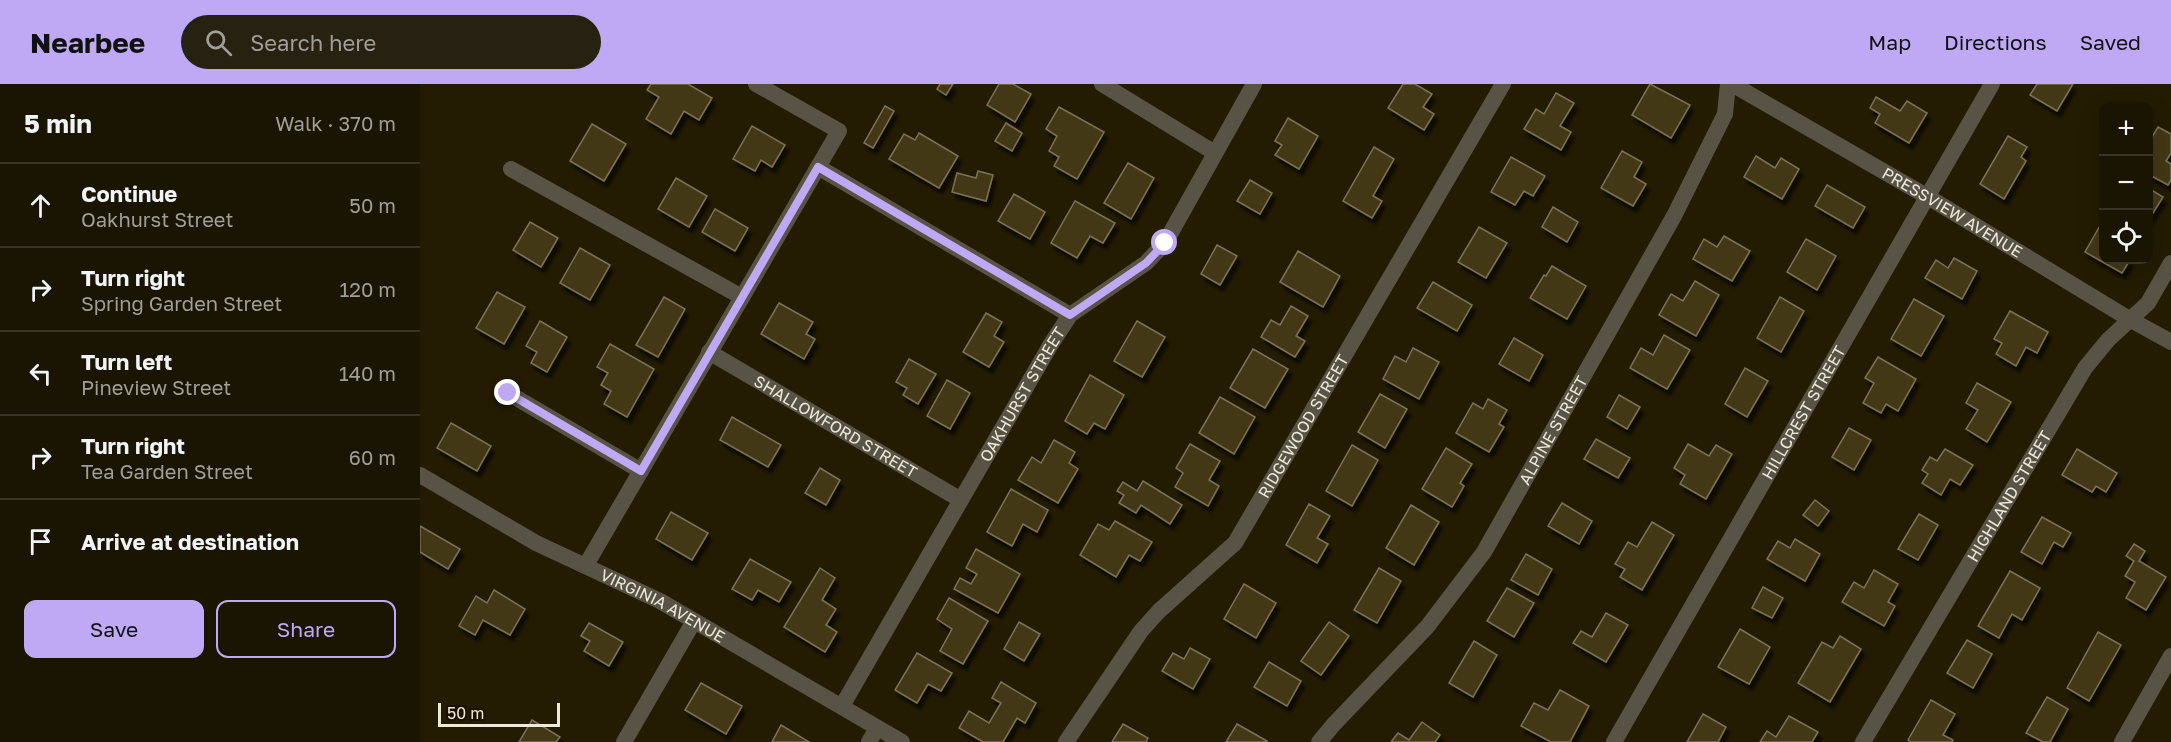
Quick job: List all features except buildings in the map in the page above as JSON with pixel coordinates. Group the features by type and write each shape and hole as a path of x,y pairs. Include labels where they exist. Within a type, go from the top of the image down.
{"street":[{"path":"586,565 839,131 756,84"},
{"path":"1102,84 1215,153"},
{"name":"OAKHURST STREET","path":"842,706 1051,344 1070,315 1146,263 1165,243 1254,84"},
{"name":"RIDGEWOOD STREET","path":"1066,742 1141,631 1159,611 1235,543 1503,84"},
{"name":"PRESSVIEW AVENUE","path":"1730,84 1928,197 2171,342"},
{"name":"ALPINE STREET","path":"1319,742 1427,627 1484,552 1674,216 1725,114 1730,84"},
{"name":"HILLCREST STREET","path":"1614,742 1992,84"},
{"path":"818,167 1070,315"},
{"path":"511,169 742,297"},
{"name":"HIGHLAND STREET","path":"1863,742 2085,368 2108,340 2148,303 2171,263"},
{"name":"SHALLOWFORD STREET","path":"709,352 961,500"},
{"path":"508,393 641,471"},
{"name":"VIRGINIA AVENUE","path":"420,476 536,543 660,601 842,706 873,735 902,742"},
{"path":"624,742 694,621"},
{"path":"2122,742 2171,656"}],"route":[{"path":"508,393 641,471 818,167 1070,315 1146,263 1165,243"}]}
